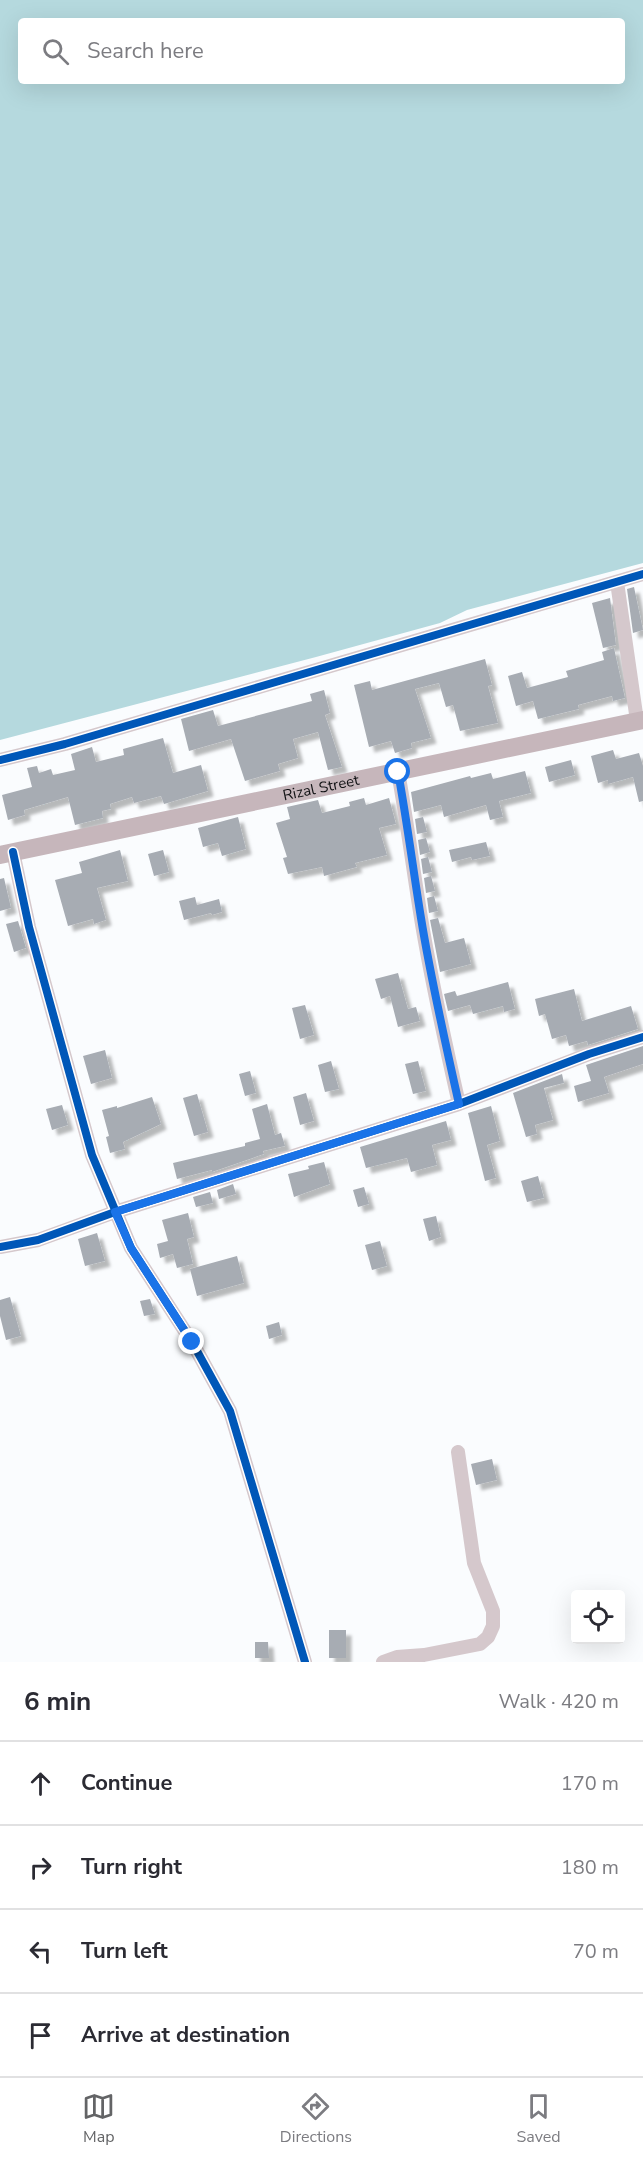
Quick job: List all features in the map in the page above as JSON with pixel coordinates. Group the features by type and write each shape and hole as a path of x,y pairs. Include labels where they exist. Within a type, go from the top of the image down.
{"main road":[{"name":"Rizal Street","path":"7,853 640,720"}],"street":[{"path":"0,760 87,737 643,574"},
{"path":"617,582 640,720"},
{"path":"398,772 410,832 425,938 459,1104"},
{"path":"7,853 92,1155 131,1248 192,1342 230,1411 305,1662"},
{"path":"0,1247 38,1240 115,1212 459,1104 589,1054 643,1036"},
{"path":"383,1662 397,1657 424,1655 480,1644 489,1637 493,1626 493,1611 474,1563 458,1452"}],"water":[{"path":"0,0 643,0 643,563 467,610 440,623 0,740"}],"building":[{"path":"634,587 643,630 633,633 627,589"},
{"path":"610,598 616,645 603,648 592,603"},
{"path":"614,648 625,698 613,701 612,696 578,705 579,709 538,719 533,701 516,706 508,676 522,672 527,688 568,677 566,671 604,660 602,652"},
{"path":"485,659 492,685 488,686 498,723 460,731 453,705 446,707 439,683 415,689 431,738 411,743 412,748 395,753 391,741 369,747 354,685 370,681 372,690"},
{"path":"324,690 330,713 325,715 342,767 328,770 318,732 293,739 298,758 278,764 280,771 245,781 231,739 189,751 181,719 213,710 218,726 312,701 310,694"},
{"path":"163,738 173,773 201,765 208,791 164,804 161,796 134,803 132,797 110,804 111,809 102,811 103,818 75,825 68,797 24,810 25,815 8,820 2,795 32,787 27,768 37,766 39,773 51,769 53,775 75,770 71,754 92,747 96,762 124,755 123,749"},
{"path":"613,750 616,759 639,753 643,766 643,801 639,802 633,777 608,784 608,780 598,783 591,756"},
{"path":"571,760 575,775 549,782 545,767"},
{"path":"525,771 531,793 499,801 503,817 490,820 486,805 444,817 441,805 414,812 411,792 470,776 471,778 491,773 493,779"},
{"path":"364,798 366,805 389,798 396,824 379,828 387,855 355,863 357,867 324,876 322,867 288,874 283,858 287,857 276,823 290,819 287,807 318,800 322,813 350,806 349,802"},
{"path":"238,817 246,849 222,856 218,843 203,847 198,828"},
{"path":"423,817 427,832 417,834 415,819"},
{"path":"426,838 430,852 420,855 418,840"},
{"path":"486,842 490,856 472,860 471,857 452,862 449,850"},
{"path":"120,850 128,881 97,888 106,920 94,924 93,919 68,926 55,880 82,873 79,862"},
{"path":"163,850 169,872 154,876 148,854"},
{"path":"428,857 432,872 423,874 421,859"},
{"path":"431,876 435,891 426,893 424,878"},
{"path":"4,878 11,908 0,911 0,879"},
{"path":"434,896 438,911 429,913 427,898"},
{"path":"195,897 197,905 219,899 222,912 184,920 179,901"},
{"path":"438,918 445,943 464,938 471,964 440,972 430,920"},
{"path":"18,921 26,948 14,952 6,924"},
{"path":"398,973 408,1009 416,1007 420,1021 398,1027 390,996 381,999 375,979"},
{"path":"508,982 515,1009 504,1012 503,1006 473,1014 470,1005 448,1011 444,994 455,991 457,996"},
{"path":"574,989 582,1021 631,1006 638,1029 588,1045 587,1041 569,1046 566,1035 552,1039 545,1014 539,1016 535,999"},
{"path":"305,1005 314,1035 300,1039 292,1008"},
{"path":"643,1046 643,1064 604,1077 609,1093 578,1102 574,1086 591,1081 586,1065"},
{"path":"105,1050 112,1078 91,1084 83,1056"},
{"path":"331,1061 339,1089 325,1092 318,1065"},
{"path":"418,1061 426,1091 413,1094 405,1064"},
{"path":"250,1071 256,1093 245,1096 239,1074"},
{"path":"562,1074 564,1083 544,1088 553,1120 535,1125 537,1134 526,1137 513,1093"},
{"path":"306,1093 314,1121 300,1125 293,1097"},
{"path":"197,1094 208,1132 194,1136 183,1098"},
{"path":"152,1097 161,1124 123,1142 125,1149 110,1153 106,1137 109,1136 102,1110 117,1106 117,1108"},
{"path":"267,1104 275,1135 281,1133 285,1146 263,1151 264,1154 212,1172 212,1170 177,1179 173,1163 245,1146 245,1143 260,1139 252,1109"},
{"path":"62,1105 68,1125 52,1130 46,1109"},
{"path":"491,1106 500,1141 487,1145 496,1178 485,1181 468,1113"},
{"path":"446,1121 451,1140 432,1145 437,1165 411,1172 407,1158 366,1168 360,1147"},
{"path":"324,1162 330,1184 294,1197 288,1174 309,1169 308,1166"},
{"path":"538,1176 544,1198 527,1202 521,1181"},
{"path":"233,1184 236,1194 219,1199 217,1190"},
{"path":"364,1187 369,1204 358,1207 353,1190"},
{"path":"210,1192 213,1203 196,1207 193,1197"},
{"path":"188,1213 194,1237 187,1239 193,1264 177,1268 173,1254 160,1258 157,1244 168,1241 162,1220"},
{"path":"436,1216 441,1237 429,1241 423,1219"},
{"path":"97,1233 105,1261 85,1266 78,1239"},
{"path":"380,1241 387,1266 372,1270 365,1245"},
{"path":"237,1256 244,1283 197,1296 190,1269"},
{"path":"10,1297 21,1336 6,1340 0,1316 0,1300"},
{"path":"150,1299 155,1314 144,1316 140,1301"},
{"path":"279,1322 282,1335 269,1339 266,1326"},
{"path":"492,1459 497,1480 476,1485 471,1464"},
{"path":"329,1630 346,1630 346,1658 329,1658"},
{"path":"255,1642 268,1642 269,1658 255,1658"}],"cycle path":[{"path":"0,760 65,744 643,574"},
{"path":"13,852 29,927 92,1155 131,1248 192,1342 230,1411 305,1662"},
{"path":"0,1247 38,1240 115,1212 459,1104 589,1054 643,1037"}],"route":[{"path":"192,1342 131,1248 115,1212 459,1104 435,993 421,916 410,832 398,772"}]}
